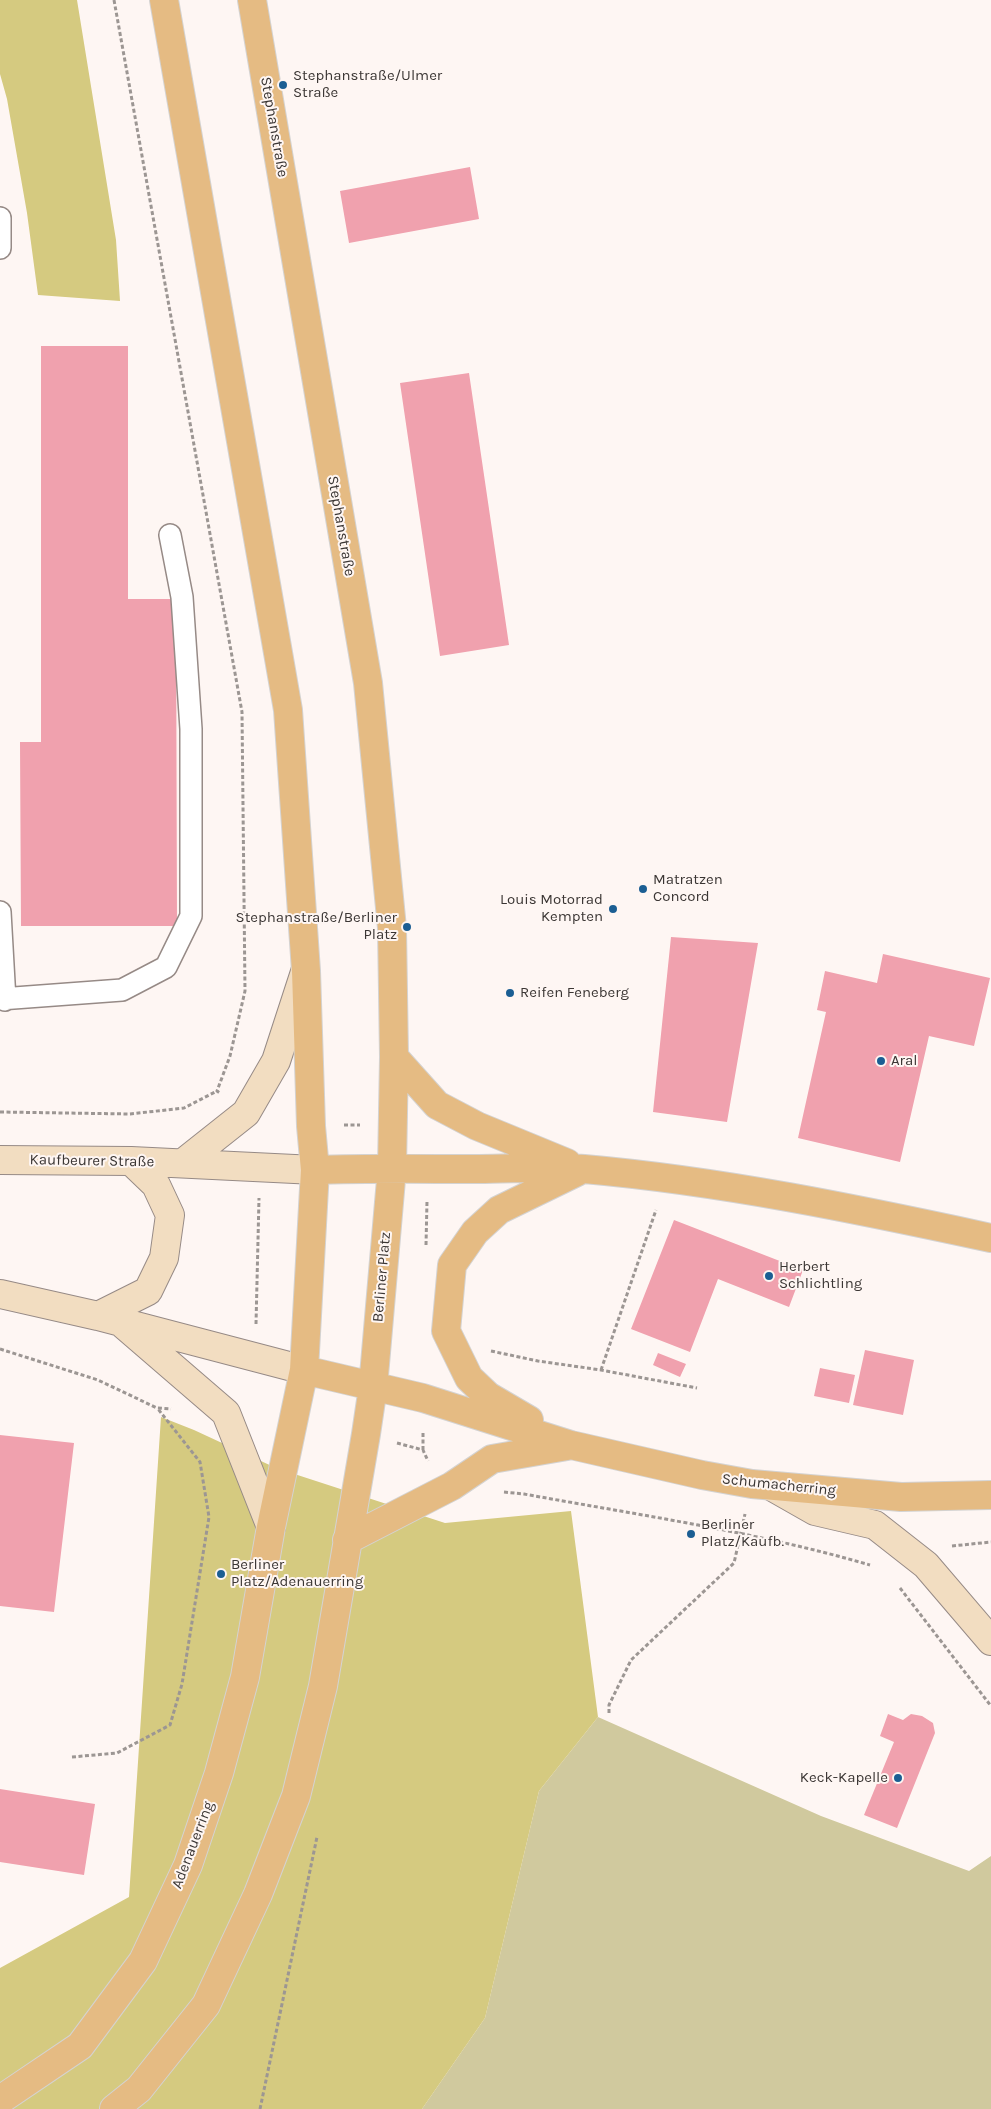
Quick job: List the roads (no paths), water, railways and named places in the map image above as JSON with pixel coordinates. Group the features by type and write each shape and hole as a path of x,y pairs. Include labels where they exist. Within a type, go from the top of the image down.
{"main road":[{"path":"164,0 288,710 306,971 311,1126 315,1170 304,1370 271,1527"},
{"name":"Stephanstraße","path":"252,0 368,682 392,928 394,1057"},
{"path":"183,1163 246,1113 276,1062 306,971"},
{"path":"394,1057 437,1105 477,1126 582,1169"},
{"name":"Berliner Platz","path":"347,1540 373,1387 392,1168 394,1057"},
{"name":"Kaufbeurer Straße","path":"0,1160 183,1163"},
{"path":"110,1319 148,1291 164,1258 170,1215 156,1185 130,1161"},
{"path":"183,1163 315,1170 392,1168 582,1169 667,1179 827,1205 991,1238"},
{"path":"571,1445 488,1396 469,1378 446,1331 452,1264 475,1232 499,1210 582,1169"},
{"path":"0,1294 110,1319 304,1370 423,1398 571,1445"},
{"path":"110,1319 226,1413 271,1527"},
{"path":"114,2109 138,2089 206,2005 258,1894 296,1796 323,1686 347,1540 452,1486 492,1459 571,1445"},
{"name":"Schumacherring","path":"571,1445 761,1485 901,1497 991,1496"},
{"path":"761,1485 815,1511 875,1525 926,1565 991,1641"},
{"name":"Adenauerring","path":"0,2100 80,2046 143,1961 188,1865 219,1773 245,1677 271,1527"}],"lane":[{"path":"0,218 0,248"},
{"path":"0,912 2,1000 122,990 166,967 190,916 191,729 182,597 170,534"}],"place":[{"name":"Stephanstraße/Ulmer Straße","path":"283,85"},
{"name":"Matratzen Concord","path":"643,889"},
{"name":"Louis Motorrad Kempten","path":"613,909"},
{"name":"Stephanstraße/Berliner Platz","path":"407,927"},
{"name":"Reifen Feneberg","path":"510,993"},
{"name":"Aral","path":"881,1061"},
{"name":"Herbert Schlichtling","path":"769,1276"},
{"name":"Berliner Platz/Kaufb.","path":"691,1534"},
{"name":"Berliner Platz/Adenauerring","path":"221,1574"},
{"name":"Keck-Kapelle","path":"898,1778"}]}
